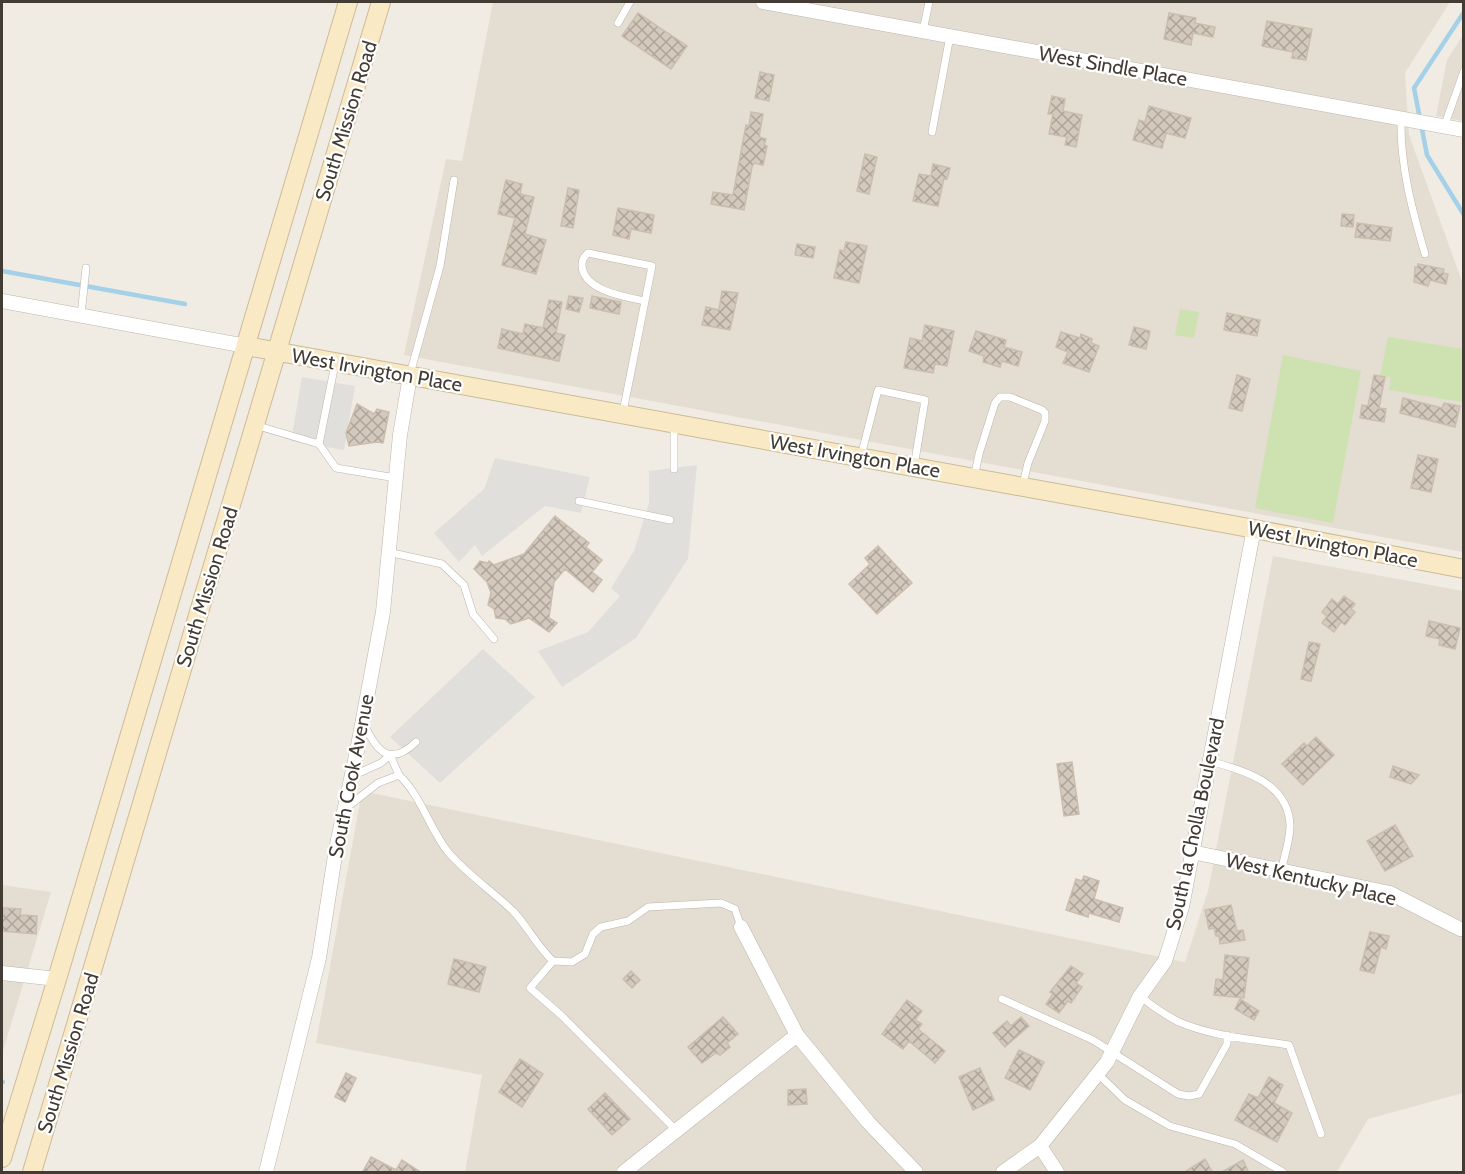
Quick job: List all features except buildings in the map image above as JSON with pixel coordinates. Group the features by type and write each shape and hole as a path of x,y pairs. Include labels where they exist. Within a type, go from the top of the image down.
{"main road":[{"name":"South Mission Road","path":"2,1158 348,2"},
{"name":"South Mission Road","path":"32,1173 381,2"},
{"name":"West Irvington Place","path":"246,346 1254,528 1464,569"},
{"path":"112,796 141,808"}],"street":[{"name":"West Sindle Place","path":"763,2 1464,130"},
{"path":"2,301 246,346"},
{"name":"South Cook Avenue","path":"267,1173 319,958 344,809 363,721 382,612 400,435 410,376"},
{"name":"South la Cholla Boulevard","path":"1003,1173 1040,1146 1098,1074 1140,996 1165,961 1182,907 1254,528"},
{"name":"West Kentucky Place","path":"1192,852 1390,893 1460,929"},
{"path":"741,927 797,1035 868,1122 916,1173"},
{"path":"2,973 57,978"},
{"path":"624,1173 797,1035"},
{"path":"1040,1146 1057,1173"}],"lane":[{"path":"618,23 630,2"},
{"path":"923,31 929,2"},
{"path":"932,132 950,36"},
{"path":"1444,127 1464,71"},
{"path":"1401,119 1401,145 1411,206 1425,254"},
{"path":"410,376 440,266 454,180"},
{"path":"622,414 645,301 652,266 588,253 585,255 582,262 583,271 591,282 616,295 645,301"},
{"path":"81,315 86,268"},
{"path":"319,444 335,362"},
{"path":"861,458 878,390 925,400 914,467"},
{"path":"974,478 994,403 1000,397 1010,397 1045,413 1045,421 1028,463 1022,487"},
{"path":"674,424 674,469"},
{"path":"255,425 319,444 336,468 396,478"},
{"path":"579,501 670,520"},
{"path":"388,552 442,564 464,585 473,614 494,639"},
{"path":"363,721 373,744 382,752 390,755 399,775 411,786 449,853 513,912 532,933 541,950 553,961 572,962 585,954 592,934 601,927 628,921 648,907 728,904 735,909 741,927"},
{"path":"352,776 381,763 390,755 404,752 416,742"},
{"path":"1209,760 1256,776 1280,794 1288,811 1290,827 1281,872"},
{"path":"344,809 378,783 399,775"},
{"path":"553,961 530,988 561,1015 677,1131"},
{"path":"1140,996 1179,1022 1210,1033 1289,1045 1321,1134"},
{"path":"1002,999 1112,1051 1178,1094 1190,1096 1199,1094 1227,1044 1227,1035"},
{"path":"1098,1074 1125,1100 1170,1126 1234,1144 1283,1173"}],"shaded area":[{"path":"493,2 1450,2 1405,73 1409,135 1463,284 1463,552 404,355 446,159 462,161"},
{"path":"1463,35 1463,121 1436,116 1447,60"},
{"path":"302,377 355,386 344,450 291,441"},
{"path":"495,458 590,477 581,513 545,506 482,556 475,545 459,562 434,533 484,489"},
{"path":"697,465 688,559 636,638 562,687 538,651 588,632 620,596 611,588 634,551 649,503 649,471"},
{"path":"1273,556 1463,591 1463,1093 1368,1119 1337,1172 465,1172 482,1075 316,1043 362,791 1185,962 1208,891"},
{"path":"483,649 535,697 440,783 390,737"},
{"path":"2,885 51,892 2,1054"}],"green space":[{"path":"1180,309 1199,312 1194,338 1175,335"},
{"path":"1388,337 1463,349 1463,402 1389,390 1391,377 1380,376"},
{"path":"1283,355 1361,371 1333,523 1255,508"}],"waterway":[{"path":"1464,12 1414,88 1427,155 1464,215"},
{"path":"2,271 185,304"}]}
